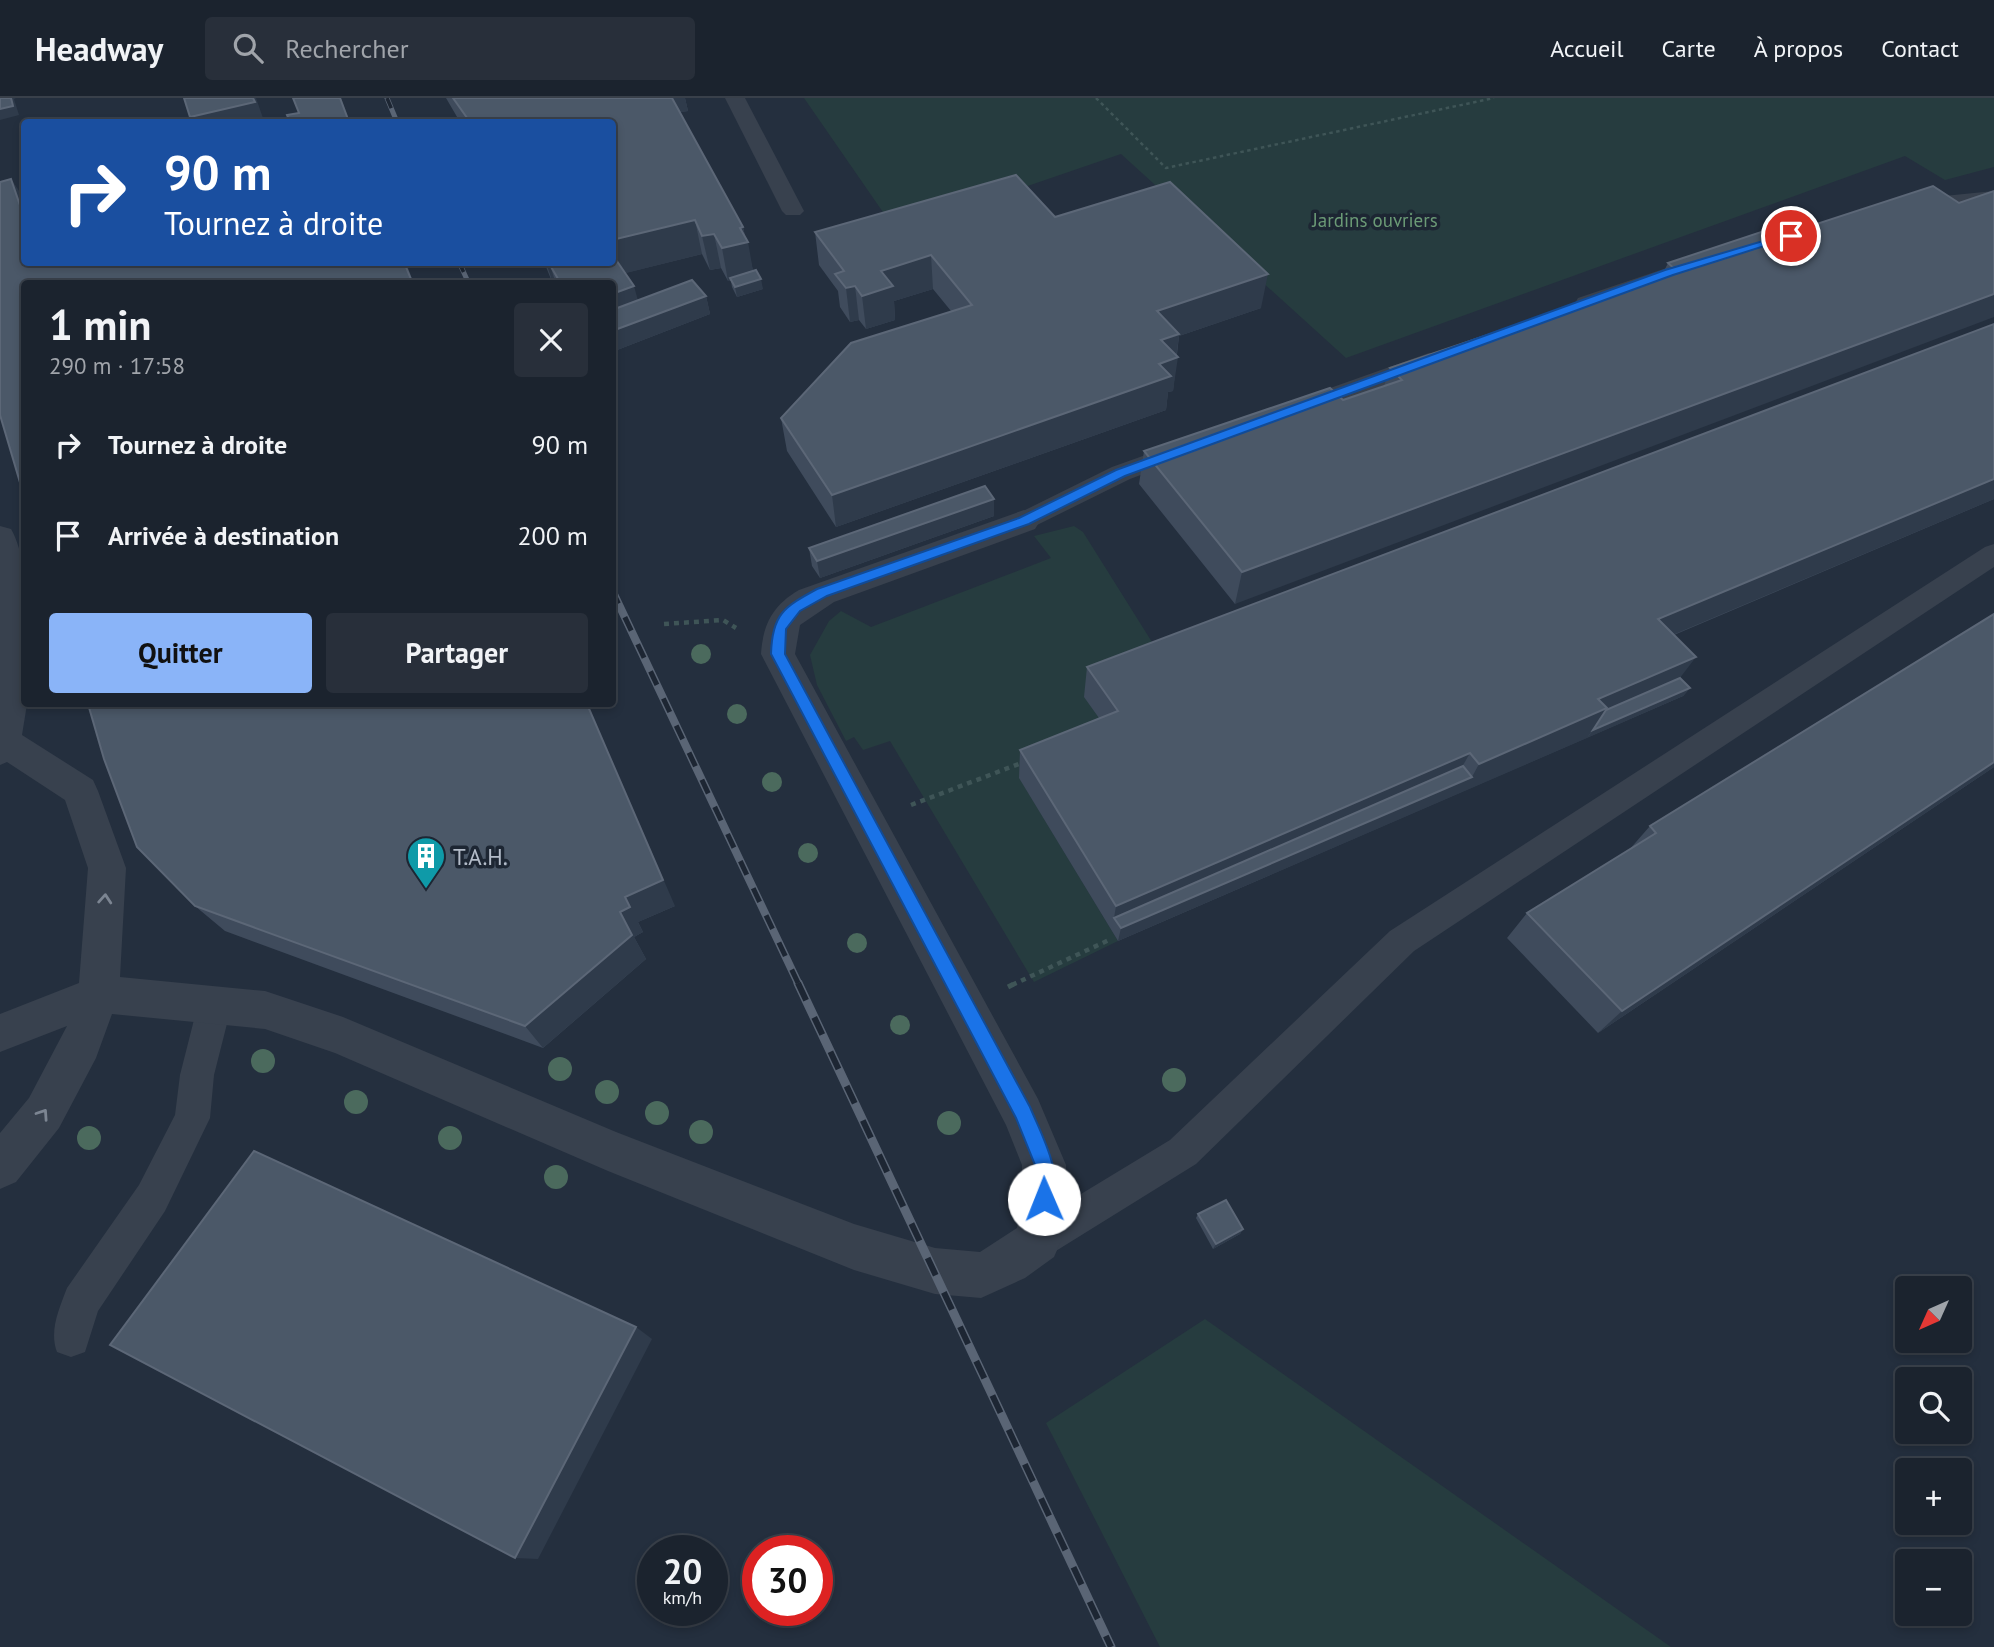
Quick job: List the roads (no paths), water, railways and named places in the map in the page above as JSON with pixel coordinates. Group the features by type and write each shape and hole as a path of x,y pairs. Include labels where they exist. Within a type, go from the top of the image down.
{"street":[{"path":"0,1032 99,994 265,1010 343,1036 608,1150 854,1247 935,1271 981,1275 1009,1262 1038,1241 1044,1199 1044,1165 1023,1114 778,654 779,628 796,607 822,593 1024,521"},
{"path":"0,537 7,562 14,653 1,745 79,791 107,868 99,994 81,1044 44,1113 0,1167"}],"lane":[{"path":"734,98 793,211"},
{"path":"1889,208 1994,197"},
{"path":"1564,311 1720,257"},
{"path":"1277,416 1447,354"},
{"path":"1024,521 1121,473 1199,444"},
{"path":"1038,1241 1183,1152 1402,941 1994,554"},
{"path":"71,1338 81,1302 152,1198 192,1118 197,1075 215,1004"}],"railway":[{"path":"387,98 396,119"},
{"path":"461,266 467,280"},
{"path":"616,598 799,985"},
{"path":"798,983 1111,1647"}],"place":[{"name":"T.A.H.","path":"426,890"}],"park label":[{"name":"Jardins ouvriers","path":"1375,220"}]}
